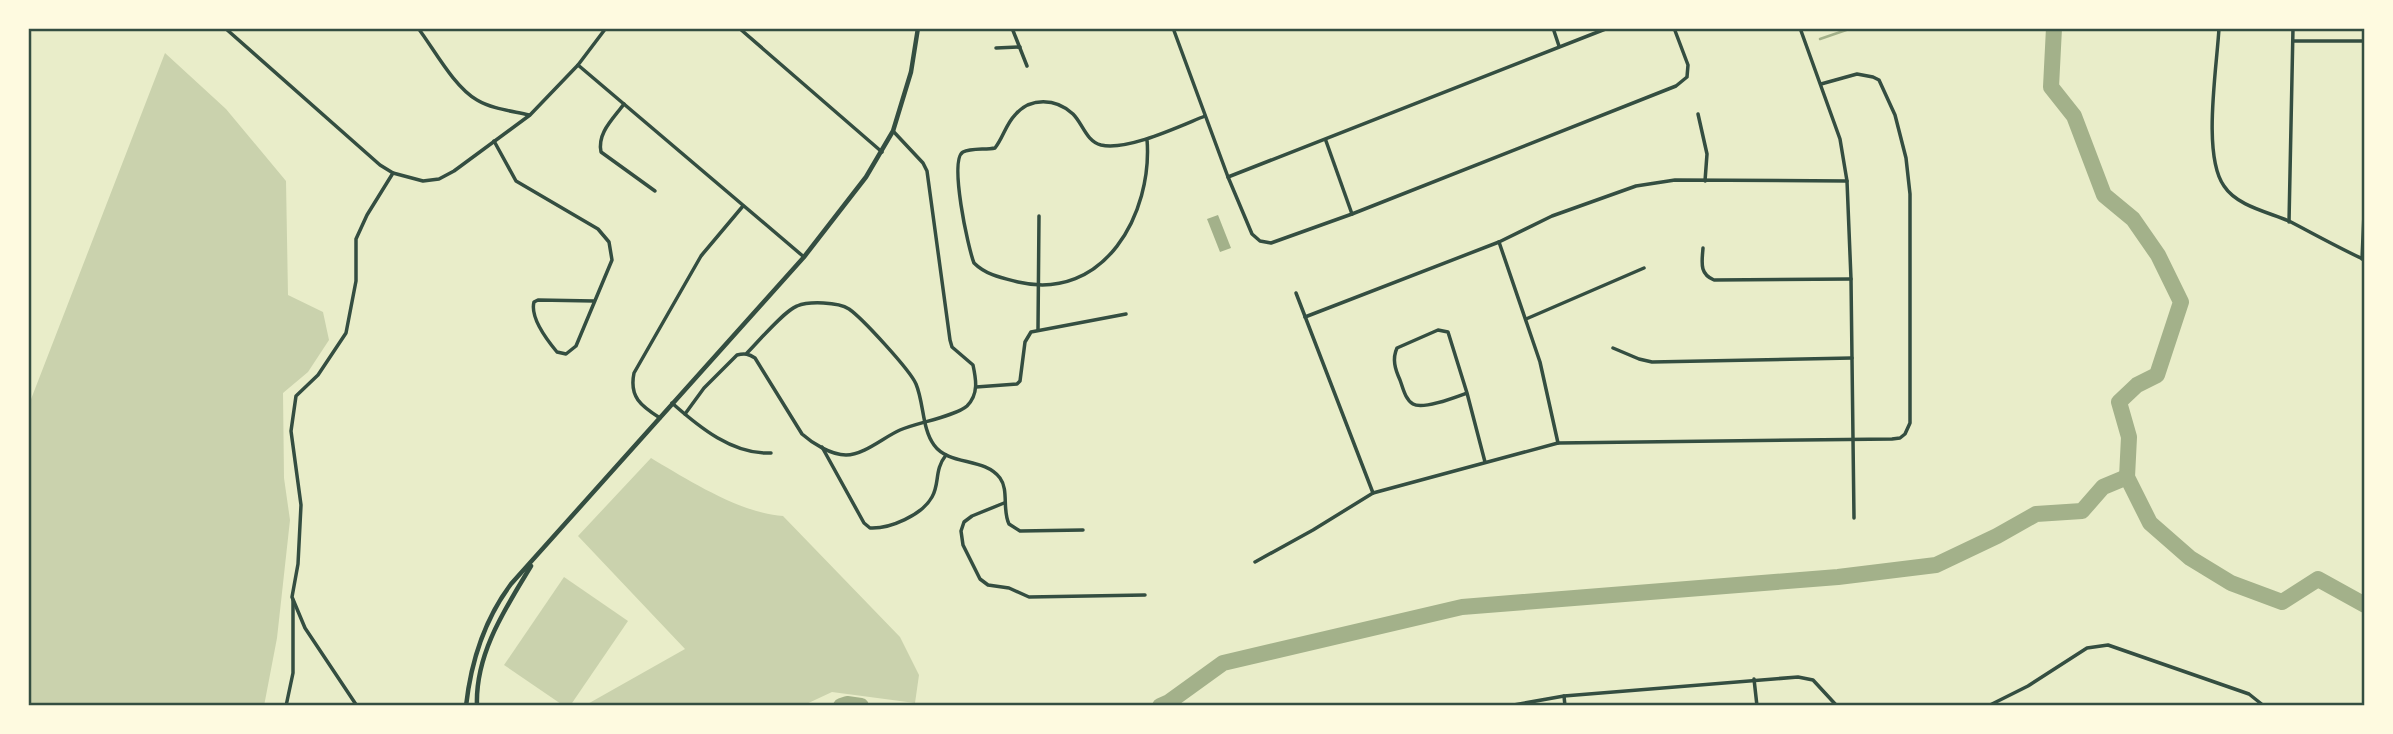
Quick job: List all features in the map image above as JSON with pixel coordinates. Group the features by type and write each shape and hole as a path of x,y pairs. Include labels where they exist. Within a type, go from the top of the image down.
{"street":[{"path":"225,28 369,156 393,173 423,181 439,179 454,171 530,115 578,65 606,28"},
{"path":"418,28 463,89 476,100 492,107 530,115"},
{"path":"739,28 882,152"},
{"path":"466,706 471,672 484,629 500,598 804,257 852,197 882,152 893,131 911,72 918,28"},
{"path":"1012,28 1027,66"},
{"path":"1173,28 1252,234 1260,241 1271,243 1352,214 1676,86 1686,77 1688,65 1674,28"},
{"path":"1553,28 1559,47"},
{"path":"1228,177 1608,28"},
{"path":"1800,28 1840,139 1847,181 1854,518"},
{"path":"2219,28 2213,114 2217,173 2225,189 2237,198 2364,260 2365,191"},
{"path":"2290,222 2293,28"},
{"path":"2293,41 2365,41"},
{"path":"996,48 1020,47"},
{"path":"578,65 804,257"},
{"path":"1255,562 1314,530 1373,493 1558,443 1896,439 1905,434 1909,427 1910,194 1906,158 1895,115 1879,80 1857,74 1821,84"},
{"path":"1147,139 1147,177 1140,207 1114,251 1099,265 1075,279 1037,286 990,274 974,263 960,197 958,157 964,152 995,148 1014,116 1029,104 1044,100 1064,107 1074,115 1090,139 1099,145 1110,146 1147,139 1205,116"},
{"path":"624,104 604,130 601,152 655,191"},
{"path":"1698,114 1707,153 1705,181"},
{"path":"685,414 704,388 737,355 747,354 755,359 802,434 822,447 847,456 926,420 959,411 972,399 976,387 973,365 951,346 927,171 923,163 893,131"},
{"path":"1325,140 1352,214"},
{"path":"494,141 516,181 598,229 609,242 612,260 576,346 566,354 557,352 532,309 534,302 594,302"},
{"path":"286,706 293,673 292,597 298,564 301,516 291,431 294,404 296,396 318,375 346,333 356,281 356,239 393,173"},
{"path":"1305,317 1499,242 1552,216 1636,186 1675,180 1847,181"},
{"path":"660,418 636,401 632,384 635,373 701,256 743,206"},
{"path":"1038,330 1039,216"},
{"path":"1499,242 1540,362 1558,443"},
{"path":"1703,248 1703,272 1714,280 1851,279"},
{"path":"1526,319 1644,268"},
{"path":"1296,293 1373,493"},
{"path":"747,354 797,306 843,306 909,371 916,384 935,447 946,455 984,467 999,476 1009,524 1020,531 1083,530"},
{"path":"976,387 1017,384 1022,377 1027,336 1038,330 1126,314"},
{"path":"1467,393 1423,406 1414,404 1407,397 1395,368 1397,348 1438,330 1448,332 1467,393 1485,462"},
{"path":"1613,348 1652,362 1852,358"},
{"path":"672,403 741,450 758,454 771,453"},
{"path":"822,447 864,523 870,528 887,527 920,509 933,494 937,471 946,455"},
{"path":"1004,503 972,516 964,522 961,531 962,545 980,579 988,585 1009,588 1029,597 1145,595"},
{"path":"477,706 479,682 488,644 536,556"},
{"path":"292,597 305,628 357,706"},
{"path":"1988,706 2028,686 2087,648 2108,645 2249,694 2264,706"},
{"path":"1508,706 1564,696 1754,680 1809,679 1837,706"},
{"path":"1754,680 1757,706"},
{"path":"1564,696 1566,706"}],"shaded area":[{"path":"165,53 226,109 286,181 288,295 323,312 329,340 308,372 283,393 284,478 290,520 277,638 264,706 28,706 28,407"},
{"path":"1218,215 1231,248 1220,252 1207,219"},
{"path":"651,458 732,502 767,514 783,516 900,637 919,675 915,703 832,692 802,706 584,706 685,649 578,536"},
{"path":"564,577 628,621 570,706 564,706 504,665"}],"waterway":[{"path":"1820,39 1852,28"},
{"path":"2054,28 2051,87 2074,116 2104,195 2133,219 2158,255 2181,302 2157,375 2137,385 2119,402 2129,437 2127,477 2150,523 2190,558 2231,583 2282,602 2318,579 2365,605"},
{"path":"1160,706 1223,663 1462,607 1838,577 1936,565 2036,514 2082,511 2103,487 2127,477"},
{"path":"841,706 861,706"}]}
